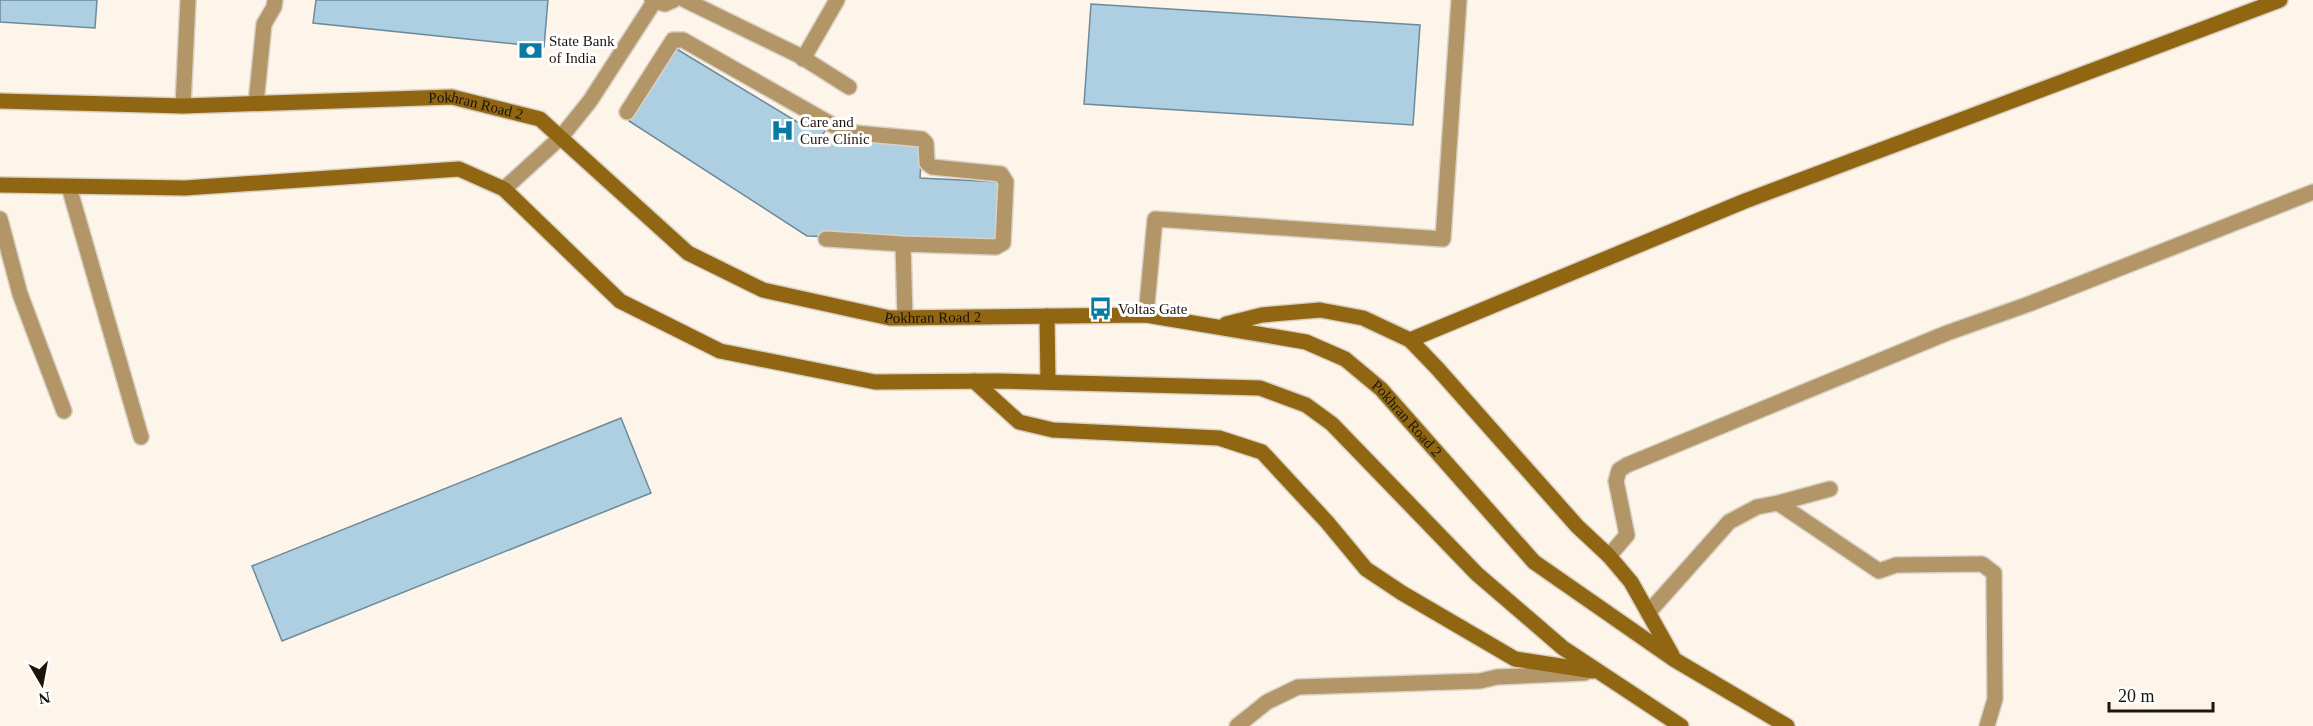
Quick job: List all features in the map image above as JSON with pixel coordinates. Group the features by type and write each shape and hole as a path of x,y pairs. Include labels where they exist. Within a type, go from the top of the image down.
{"main road":[{"path":"1410,340 1745,201 2280,0"},
{"name":"Pokhran Road 2","path":"0,101 183,106 452,97 540,119 688,253 763,290 890,318 1146,315 1306,342 1345,359 1381,388 1534,562 1675,660 1787,726"},
{"path":"0,185 184,188 459,169 504,189 620,301 720,351 875,382 1048,382 1260,388 1306,405 1332,424 1477,574 1563,648 1681,726"},
{"path":"1219,326 1262,315 1320,310 1363,318 1410,340 1577,526 1609,556 1631,582 1675,660"},
{"path":"1047,316 1048,382"},
{"path":"974,381 1019,422 1053,430 1219,438 1262,452 1328,522 1366,569 1402,593 1515,659 1601,673"}],"street":[{"path":"183,106 188,0"},
{"path":"256,103 264,24 274,7 275,0"},
{"path":"504,189 561,138 590,101 653,1 665,4 674,0"},
{"path":"685,0 803,59 849,87"},
{"path":"803,59 837,0"},
{"path":"1146,315 1155,219 1443,239 1459,0"},
{"path":"627,112 673,40 683,40 845,132 922,139 926,143 927,163 932,167 1001,174 1006,182 1003,243 996,247 826,239"},
{"path":"69,187 141,436"},
{"path":"1609,556 1627,535 1616,481 1619,470 1627,465 1947,333 2029,304 2313,192"},
{"path":"0,219 20,294 64,411"},
{"path":"903,244 904,318"},
{"path":"1648,613 1729,522 1756,507 1830,489"},
{"path":"1778,503 1879,571 1896,565 1982,564 1994,573 1995,699 1987,726"},
{"path":"1238,726 1267,702 1298,687 1480,681 1497,677 1601,673"}],"building":[{"path":"0,0 97,0 95,28 0,22"},
{"path":"316,0 548,0 544,47 313,23"},
{"path":"1091,4 1420,25 1413,125 1084,104"},
{"path":"675,48 799,123 805,113 826,129 821,138 922,142 920,178 1001,182 999,243 807,236 629,121"},
{"path":"621,418 651,493 282,641 252,566"}],"place":[{"name":"State Bank of India","path":"531,50"},
{"name":"Care and Cure Clinic","path":"782,131"},
{"name":"Voltas Gate","path":"1100,309"}]}
